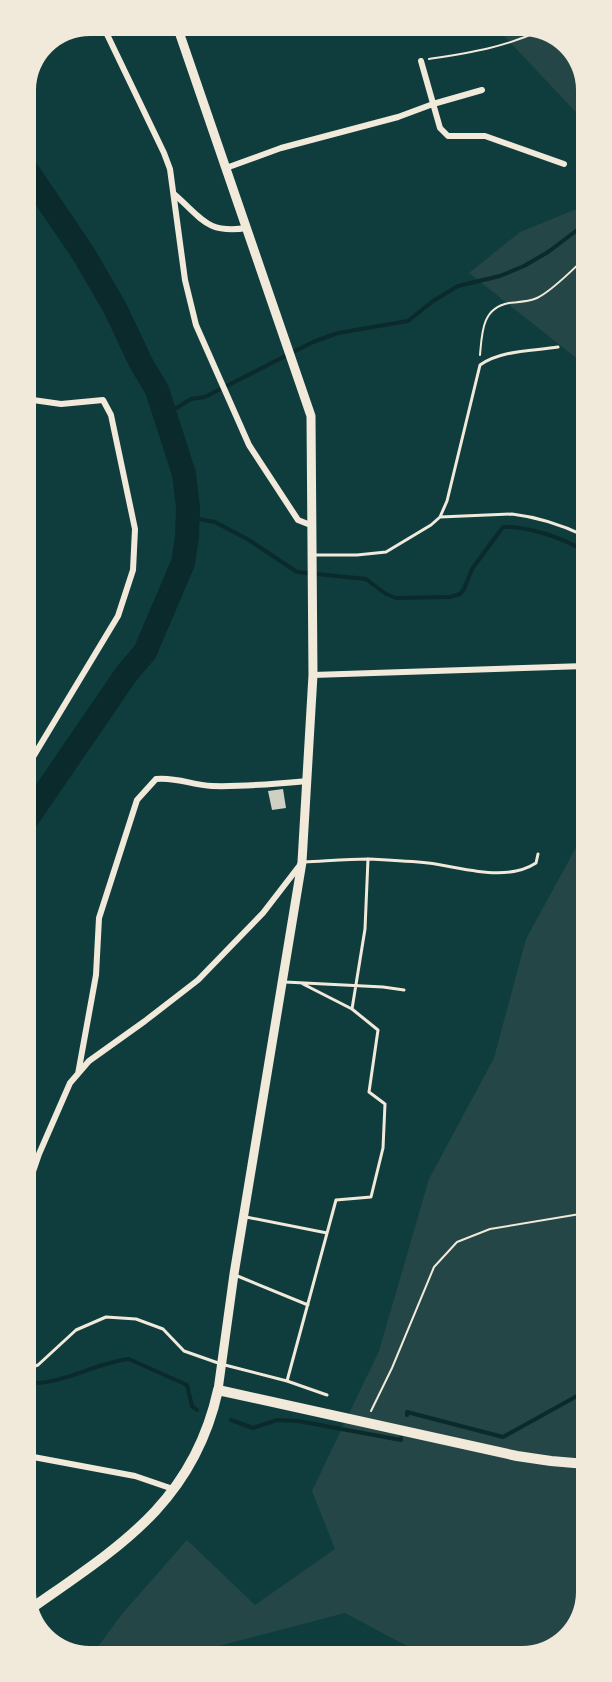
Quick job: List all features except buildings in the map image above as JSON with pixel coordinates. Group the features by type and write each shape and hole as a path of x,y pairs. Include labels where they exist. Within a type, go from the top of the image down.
{"main road":[{"path":"37,1603 139,1529 174,1489 198,1453 207,1430 218,1390 234,1274 302,862 313,675 311,416 180,36"},
{"path":"218,1390 517,1456 576,1463"}],"street":[{"path":"108,36 170,169 185,279 196,325 249,445 298,520 313,526"},
{"path":"421,61 440,128 448,136 485,136 564,164"},
{"path":"226,168 281,148 398,117 482,90"},
{"path":"173,193 204,222 216,229 247,228"},
{"path":"36,400 61,404 103,400 111,415 135,529 133,570 118,616 36,753"},
{"path":"313,675 576,666"},
{"path":"78,1074 96,975 99,918 137,800 156,779 171,778 209,786 250,786 307,781"},
{"path":"36,1163 70,1083 88,1061 198,980 262,913 302,862"},
{"path":"36,1457 135,1476 174,1489"}],"lane":[{"path":"312,555 357,555 386,552 414,537 440,518 447,501 480,365 501,355 558,347"},
{"path":"440,518 512,514 567,527 576,532"},
{"path":"302,862 368,859 427,863 490,872 514,872 527,869 536,863 538,854"},
{"path":"352,1008 365,929 368,859"},
{"path":"283,982 356,985 404,990"},
{"path":"287,1381 336,1200 370,1197 383,1148 385,1104 369,1092 378,1030 352,1008 301,983"},
{"path":"244,1216 327,1233"},
{"path":"234,1274 309,1305"},
{"path":"36,1366 76,1330 106,1317 136,1319 163,1329 184,1351 327,1395"}],"path":[{"path":"421,61 483,51 527,36"},
{"path":"480,365 481,338 492,310 500,305 537,298 576,266"},
{"path":"366,1422 392,1368 434,1267 457,1242 490,1229 576,1215"}],"shaded area":[{"path":"504,36 526,36 543,40 563,54 572,69 576,83 576,112"},
{"path":"576,209 576,358 469,273 520,232"},
{"path":"576,847 576,1599 565,1625 552,1637 529,1646 407,1646 345,1613 218,1646 98,1646 122,1614 187,1540 255,1605 335,1549 312,1491 379,1351 429,1179 494,1058 526,939"}],"waterway":[{"path":"36,184 83,253 115,308 141,363 157,390 184,474 188,507 183,563 145,652 127,673 36,806"},
{"path":"165,415 191,399 205,397 313,342 338,333 408,321 433,301 458,286 500,276 524,266 576,231"},
{"path":"188,517 215,522 249,540 297,572 366,579 386,594 396,598 450,597 460,594 472,569 503,527 524,528 576,547"},
{"path":"36,1383 53,1381 129,1359 187,1385 192,1406 197,1410"},
{"path":"407,1415 407,1412 503,1437 576,1397"},
{"path":"231,1420 253,1428 277,1420 298,1421 401,1440 401,1438"}]}
